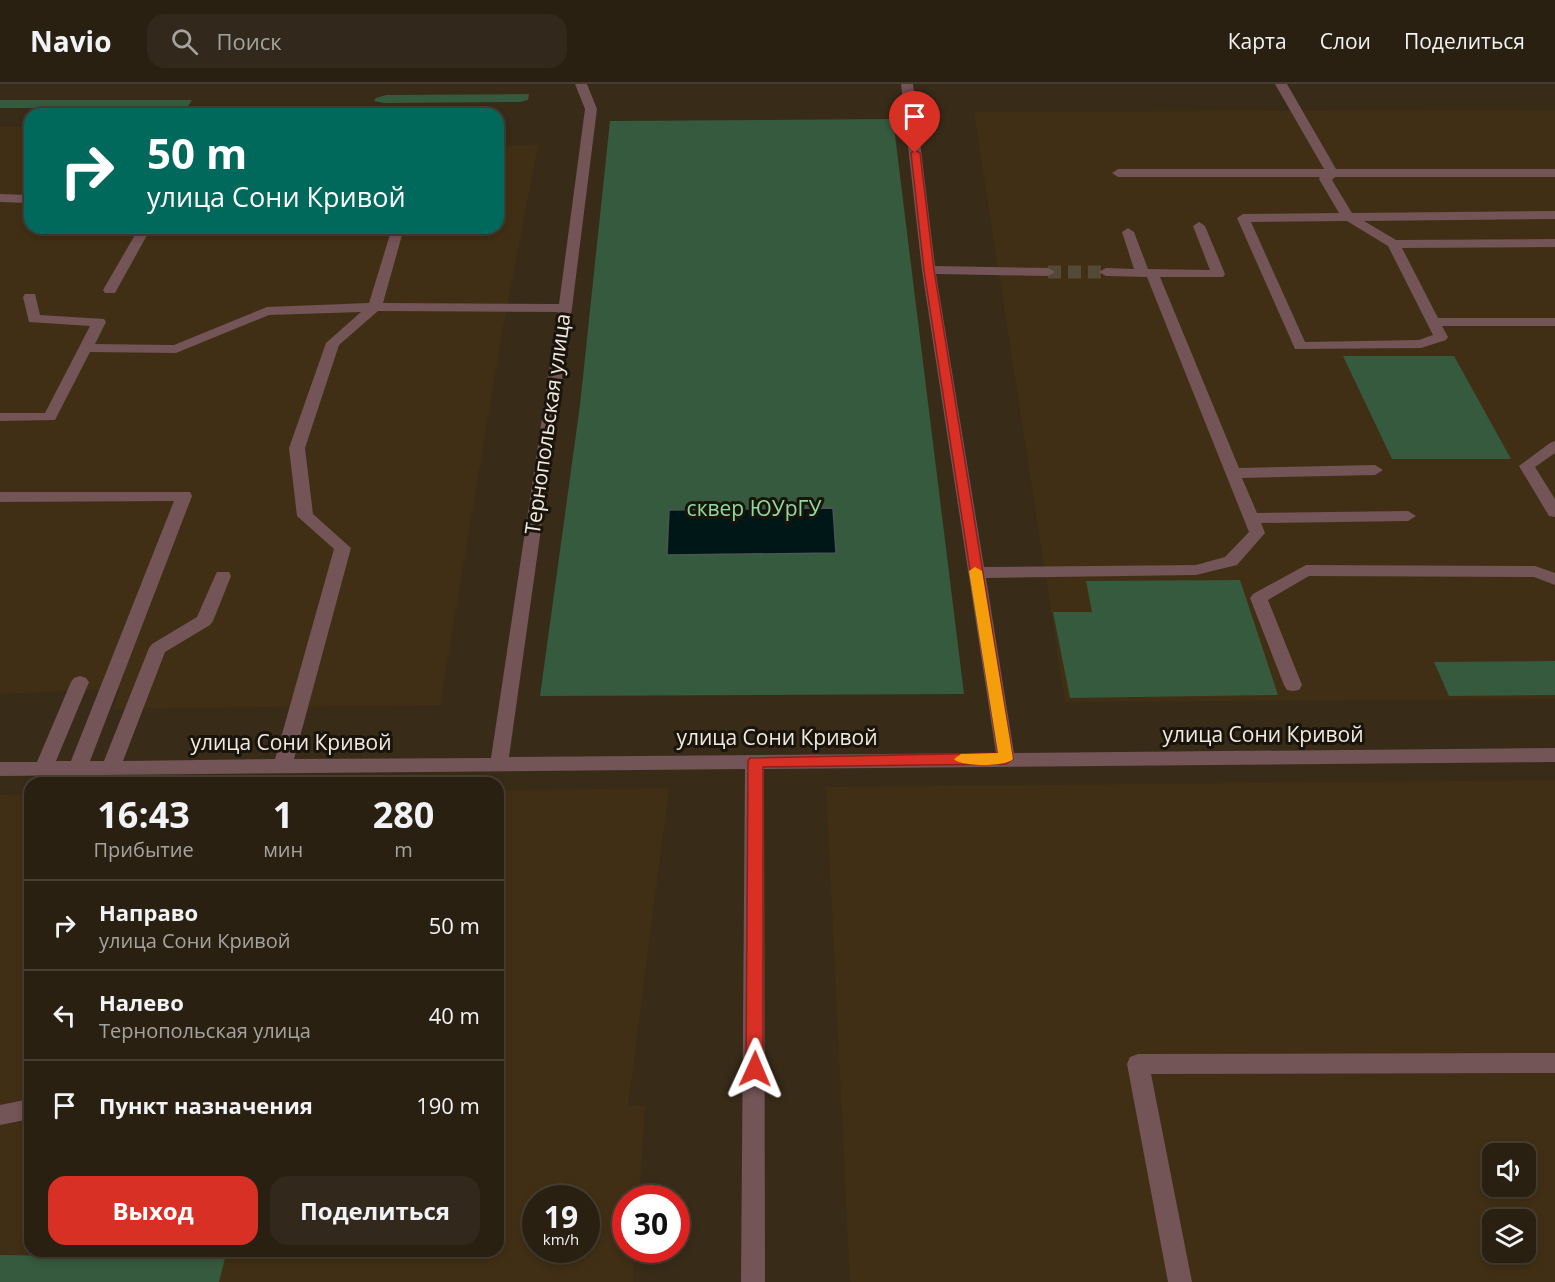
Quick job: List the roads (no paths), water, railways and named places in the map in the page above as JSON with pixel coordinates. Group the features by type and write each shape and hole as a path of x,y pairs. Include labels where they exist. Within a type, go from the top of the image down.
{"street":[{"name":"Тернопольская улица","path":"499,764 565,308 591,109 580,84"},
{"path":"908,84 929,270 1006,759"},
{"path":"1281,84 1332,173"},
{"path":"1118,173 1555,173"},
{"path":"1332,173 1325,179 1346,216 1393,244 1555,243"},
{"path":"0,198 24,199"},
{"path":"1393,244 1441,337 1421,344 1300,346 1243,218 1555,215"},
{"path":"1106,272 1218,274 1199,226"},
{"path":"975,573 1196,570 1231,561 1257,533 1128,232"},
{"path":"110,290 142,234"},
{"path":"283,766 343,548 305,516 297,448 333,343 375,307 396,234"},
{"path":"929,270 1048,272"},
{"path":"0,417 50,417 99,322 34,319 30,297"},
{"path":"85,348 176,349 267,311 375,307 565,308"},
{"path":"1434,322 1555,322"},
{"path":"1555,446 1527,466 1555,512"},
{"path":"1233,473 1375,470"},
{"path":"0,497 184,496 78,768"},
{"path":"1251,518 1408,516"},
{"path":"1293,685 1259,598 1306,570 1535,572 1555,579"},
{"path":"111,767 158,648 204,621 223,576"},
{"path":"44,768 80,682"},
{"name":"улица Сони Кривой","path":"0,769 1555,755"},
{"path":"753,1282 756,761"},
{"path":"1180,1282 1138,1064 1555,1063"},
{"path":"0,1114 24,1110"}],"tunnel":[{"path":"1048,272 1106,272"}],"park label":[{"name":"сквер ЮУрГУ","path":"754,509"}]}
